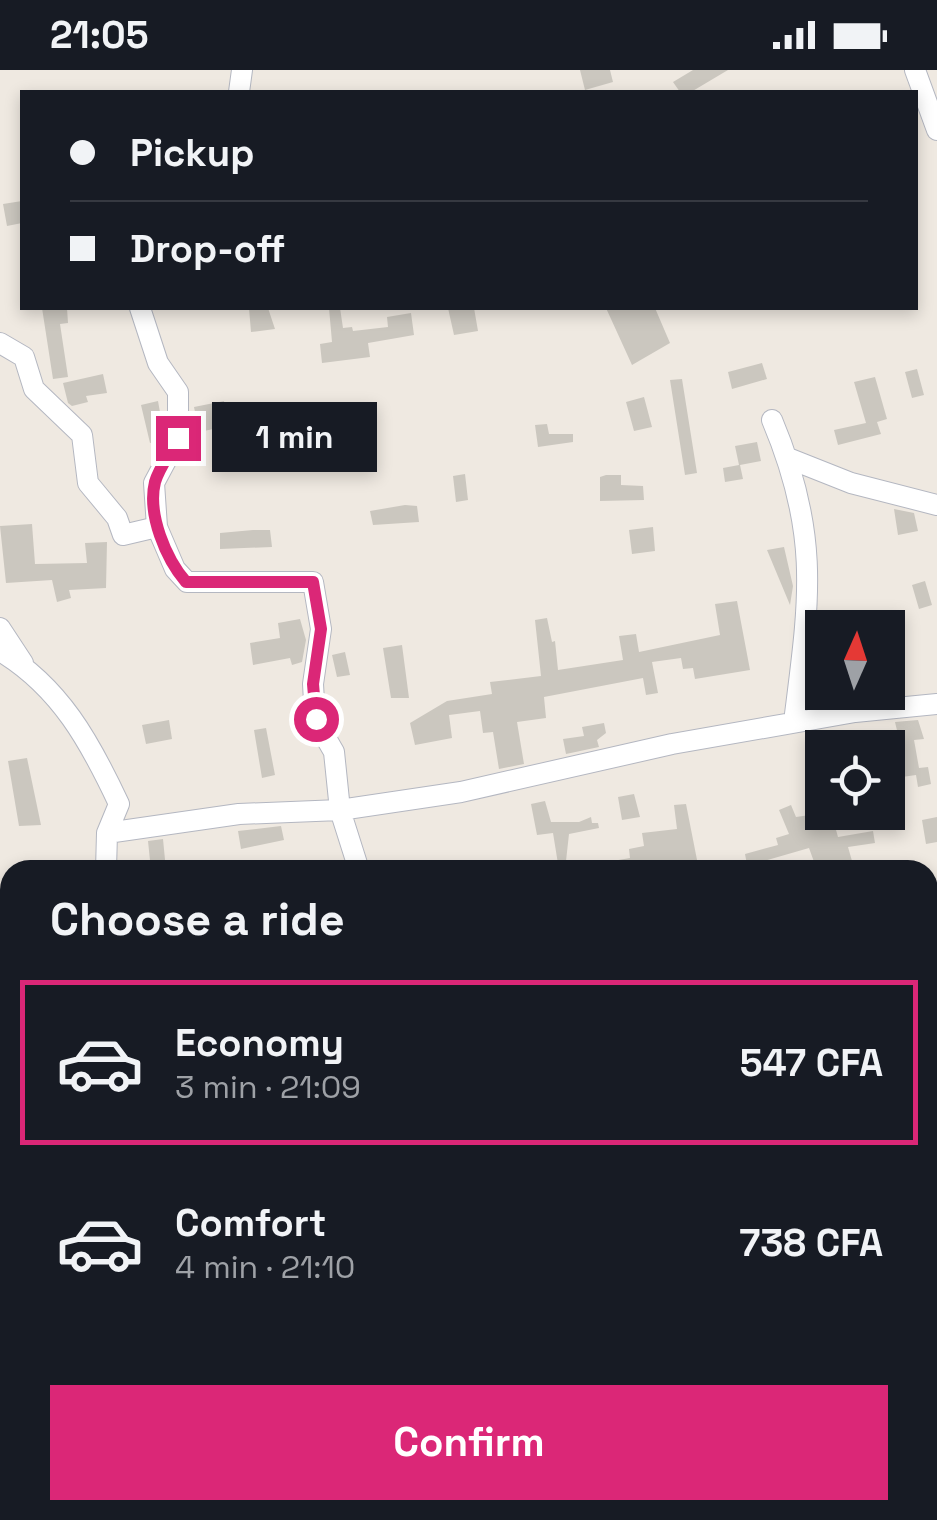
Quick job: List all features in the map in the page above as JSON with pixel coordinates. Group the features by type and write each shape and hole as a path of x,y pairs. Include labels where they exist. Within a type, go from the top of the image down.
{"street":[{"path":"915,70 937,130"},
{"path":"141,310 158,363 178,392 178,438 154,484 157,527 186,582 313,582 321,629 313,684 316,719 334,752 340,810 356,860"},
{"path":"0,343 24,357 34,389 82,436 88,482 117,518 123,536 157,527"},
{"path":"0,354 24,357"},
{"path":"772,420 788,458 810,568 794,722"},
{"path":"788,458 851,482 937,505"},
{"path":"0,628 24,666"},
{"path":"0,651 24,666 64,703 95,752 119,804 107,833 106,860"},
{"path":"107,833 239,814 340,810 461,792 794,722 937,704"}],"building":[{"path":"580,70 610,70 613,82 585,90"},
{"path":"693,70 728,70 694,90 679,90 673,82"},
{"path":"20,201 20,223 7,226 3,204"},
{"path":"42,310 67,310 68,323 60,324 68,377 53,379"},
{"path":"249,310 269,310 275,329 251,332"},
{"path":"329,310 340,310 343,328 352,327 353,331 388,327 387,317 411,313 414,335 368,343 370,357 322,363 320,344 332,342"},
{"path":"448,310 474,310 478,331 454,335"},
{"path":"607,310 656,310 670,343 632,365"},
{"path":"762,363 767,379 732,389 728,372"},
{"path":"917,369 924,395 912,398 905,372"},
{"path":"103,374 107,393 86,396 88,402 72,406 68,403 63,383"},
{"path":"875,377 887,419 877,422 881,434 838,445 834,430 866,423 854,382"},
{"path":"682,379 697,473 685,475 670,380"},
{"path":"644,397 652,427 634,431 626,402"},
{"path":"158,401 164,435 161,441 150,443 141,405"},
{"path":"224,401 228,426 199,432 194,407"},
{"path":"547,424 549,434 573,434 573,442 538,447 535,425"},
{"path":"757,442 761,461 740,465 743,479 725,482 723,468 739,465 735,446"},
{"path":"465,474 468,500 456,502 453,476"},
{"path":"621,475 621,485 643,486 644,500 600,501 600,477"},
{"path":"417,506 419,522 373,525 370,511"},
{"path":"894,509 914,513 918,531 898,535"},
{"path":"32,524 35,564 87,563 85,543 107,542 106,588 69,590 71,598 57,602 52,580 6,583 0,526"},
{"path":"653,527 655,551 632,554 629,530"},
{"path":"270,530 272,547 220,549 220,533"},
{"path":"784,547 793,586 790,605 767,550"},
{"path":"925,581 932,605 919,609 912,585"},
{"path":"737,601 750,670 695,679 693,668 683,669 681,658 652,662 658,693 646,695 643,678 544,697 546,718 517,722 524,764 499,769 493,732 483,733 480,711 449,715 452,738 415,745 410,723 447,701 492,694 490,682 541,676 535,620 547,618 552,642 555,641 558,670 623,660 619,636 636,634 639,652 720,635 715,604"},
{"path":"300,619 306,640 302,662 292,665 290,658 253,665 250,643 280,638 278,623"},
{"path":"402,645 409,698 391,698 383,648"},
{"path":"345,652 350,675 337,677 332,655"},
{"path":"169,720 172,739 146,744 142,725"},
{"path":"918,720 924,739 914,740 919,768 928,767 931,784 918,787 916,775 905,777 905,730 897,730 895,722"},
{"path":"604,723 606,733 597,740 599,747 566,754 563,739 584,736 582,727"},
{"path":"266,728 275,775 262,778 254,730"},
{"path":"27,758 41,825 19,826 8,761"},
{"path":"634,794 640,817 622,820 618,797"},
{"path":"545,801 551,822 579,822 591,817 599,828 569,834 566,860 557,860 553,833 537,835 531,804"},
{"path":"686,804 697,860 618,860 630,858 629,849 644,846 642,833 677,829 674,805"},
{"path":"791,805 796,817 805,816 805,830 836,830 838,837 873,831 875,843 848,847 852,860 813,860 809,848 767,860 746,860 745,854 778,845 776,838 789,834 779,810"},
{"path":"937,817 937,842 926,844 922,820"},
{"path":"281,826 284,840 241,849 238,831"},
{"path":"163,839 165,860 150,860 148,841"}],"route":[{"path":"178,438 154,484 157,527 176,569 186,582 313,582 321,629 313,684 316,719"}]}
